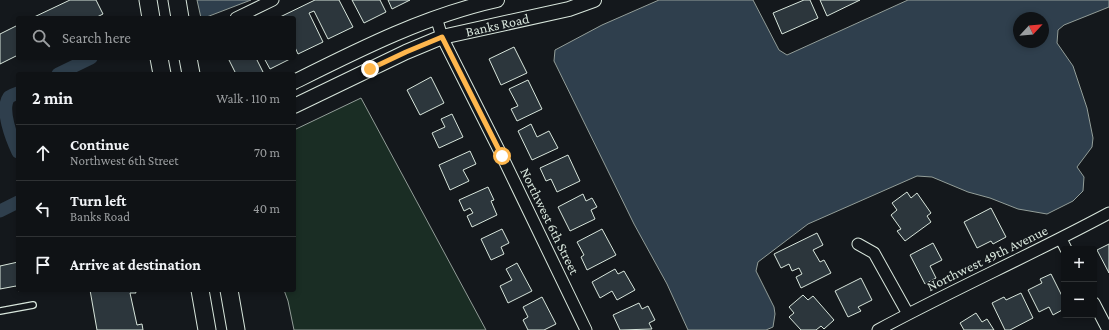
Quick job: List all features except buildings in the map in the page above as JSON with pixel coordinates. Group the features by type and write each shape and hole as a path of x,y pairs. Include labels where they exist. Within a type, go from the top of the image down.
{"main road":[{"path":"148,0 151,16"},
{"path":"177,0 180,16"},
{"path":"159,60 162,72"},
{"path":"188,60 191,72"},
{"path":"200,292 207,330"},
{"path":"229,292 236,330"}],"street":[{"path":"240,16 273,0"},
{"name":"Banks Road","path":"296,81 388,36 436,16 497,0"},
{"name":"Banks Road","path":"296,105 406,52 442,37 569,10 589,1"},
{"name":"Northwest 6th Street","path":"436,16 442,37 502,156 586,330"},
{"name":"Northwest 49th Avenue","path":"878,330 908,314 1064,244 1109,213"},
{"path":"858,244 874,253 908,314"},
{"path":"1097,309 1108,330"}],"lane":[{"path":"0,311 33,305"}],"green space":[{"path":"361,98 486,330 294,330 285,292 296,292 296,129"}],"water":[{"path":"197,0 251,0 209,16 201,16"},
{"path":"659,0 753,0 779,50 787,55 908,0 1109,0 1109,7 1064,25 1058,30 1057,43 1073,66 1087,108 1093,138 1092,147 1077,167 1084,177 1083,191 1073,201 1047,214 1018,209 990,198 968,192 932,177 917,176 808,224 758,262 756,271 774,307 775,314 773,327 766,330 688,330 667,284 634,224 554,61 555,50 602,25"}],"waterway":[{"path":"62,72 87,60"},
{"path":"16,94 9,97 6,109 8,124 16,147"},
{"path":"0,211 16,203"}],"route":[{"path":"370,69 442,37 502,156"}]}
